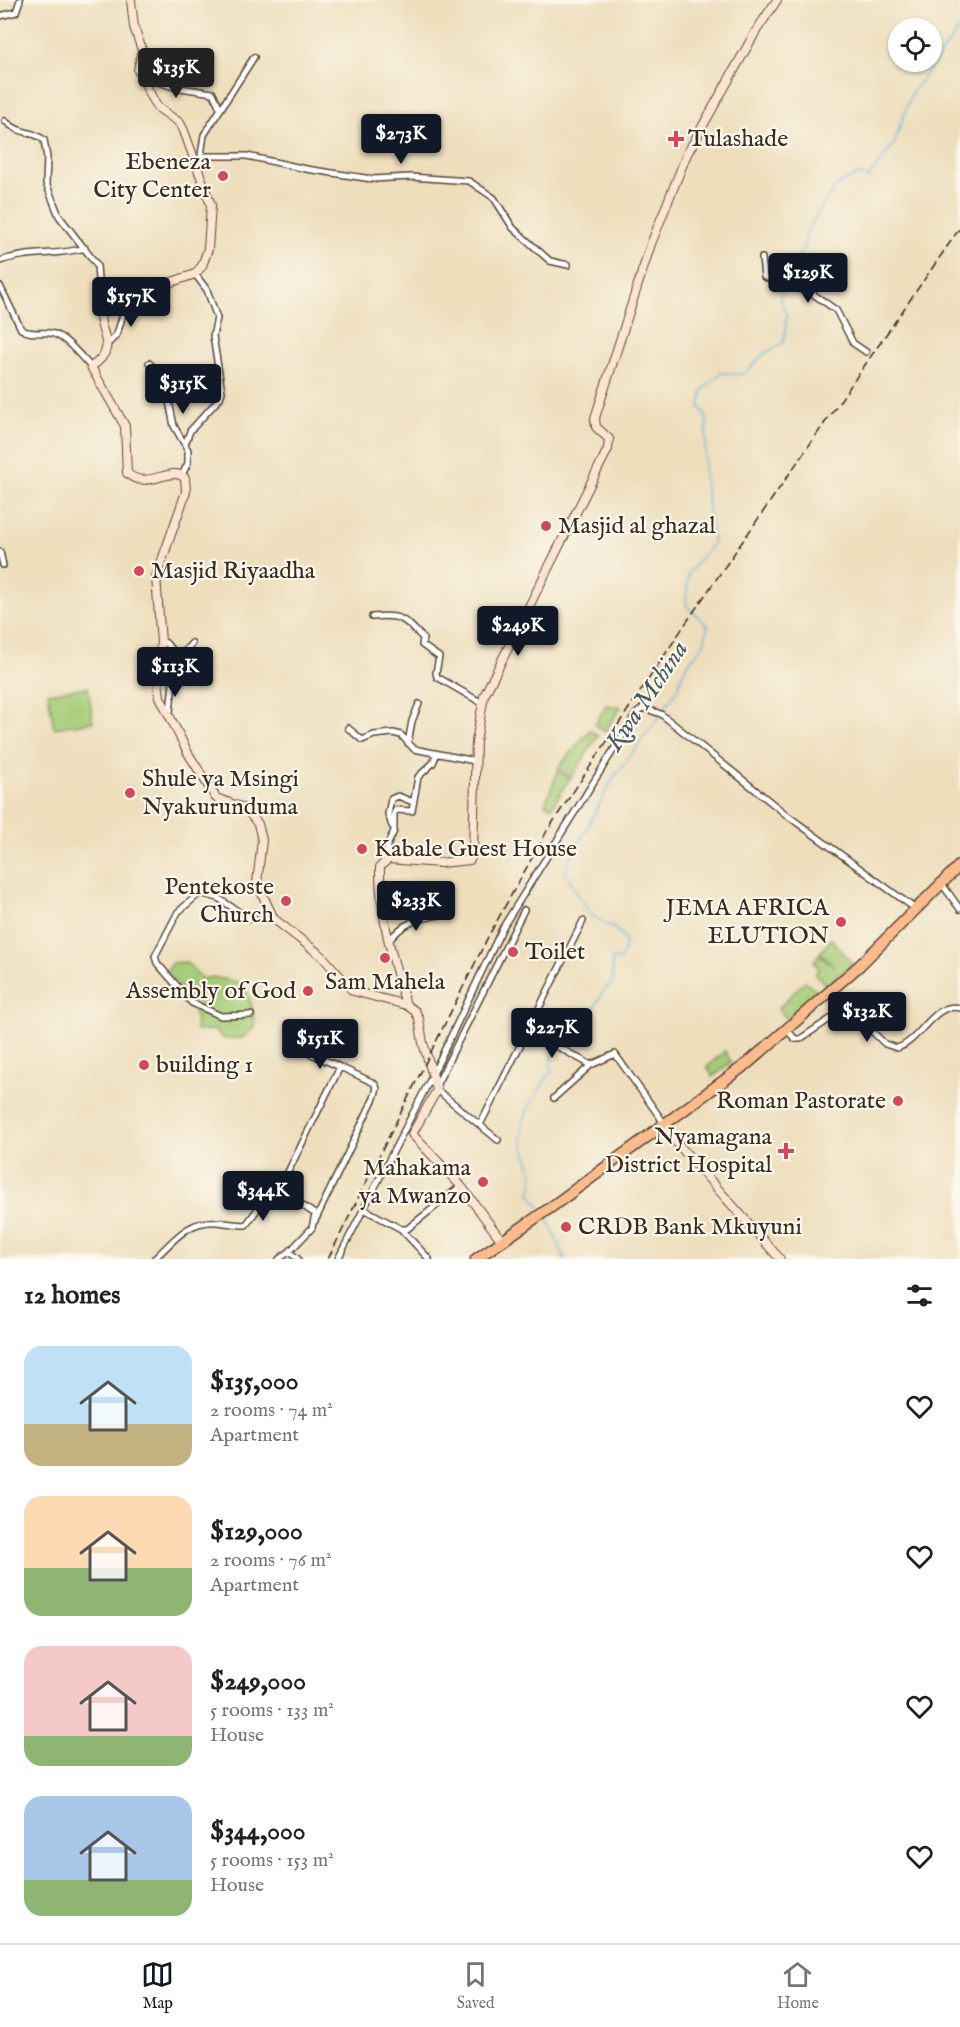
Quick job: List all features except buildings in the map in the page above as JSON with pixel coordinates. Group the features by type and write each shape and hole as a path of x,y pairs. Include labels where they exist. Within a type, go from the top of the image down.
{"highway":[{"path":"476,1259 546,1211 748,1063 917,910 960,865"}],"street":[{"path":"0,16 16,12 20,0"},
{"path":"100,307 129,295 195,274 202,267 208,249 212,210 190,142 180,123 157,107 142,77 138,62 142,50 134,27 131,0"},
{"path":"406,1005 388,942 381,905 382,863 388,859 440,863 470,860 473,852 476,761 482,703 608,449 609,440 596,427 595,418 651,244 687,153 756,32 777,0"},
{"path":"198,171 204,135 254,57"},
{"path":"142,77 174,87 213,93 220,108"},
{"path":"5,121 18,132 32,134 44,140 47,158 46,183 54,206 98,269 100,307 108,345"},
{"path":"201,156 247,156 372,179 411,177 469,182 494,198 513,228 550,261 568,266"},
{"path":"0,261 25,254 64,253 85,248"},
{"path":"762,258 764,277 813,294 836,310 853,343 866,352"},
{"path":"195,274 207,290 217,318 213,336 222,387 220,398 190,431 186,442 188,463 182,475 186,492 156,577 161,642 158,691 188,753 216,798 246,809 258,824 262,845 257,882 274,919 322,956 353,991 406,1005 416,1013 437,1088 498,1140"},
{"path":"0,286 21,329 26,332 54,334 77,352 91,368 125,426 127,473 143,481 182,475"},
{"path":"91,368 101,361 108,345 117,334 129,295"},
{"path":"149,363 164,376 174,426 186,442"},
{"path":"0,552 3,565"},
{"path":"372,617 392,616 409,622 423,638 422,645 439,657 437,677 482,703"},
{"path":"161,642 166,643 174,653 179,654"},
{"path":"169,717 171,676 179,654 192,643"},
{"path":"408,744 412,721 419,705"},
{"path":"338,1259 519,899 636,714 643,708 661,714 788,816 917,910"},
{"path":"348,728 356,732 362,740 374,735 393,733 400,735 408,744 436,755 476,761"},
{"path":"388,859 387,846 393,834 394,812 410,813 419,773 433,763 436,755"},
{"path":"393,834 388,814 391,799 398,796 413,802"},
{"path":"942,884 960,909"},
{"path":"251,1016 221,1016 192,1003 157,963 155,956 178,912 198,893 218,898 250,919 274,919"},
{"path":"502,1240 461,1186 412,1134 524,910"},
{"path":"388,942 397,929 408,922 439,915"},
{"path":"480,1125 527,1030 558,975 583,921"},
{"path":"787,1030 795,1039 800,1039 838,1013 852,1012 885,1044 897,1048 909,1042 944,1009 960,1008"},
{"path":"527,1030 591,1065"},
{"path":"279,1259 289,1252 315,1221 377,1088 375,1083 305,1051"},
{"path":"554,1098 591,1065 615,1054 663,1124 780,1259"},
{"path":"154,1259 186,1228 195,1224 217,1222 246,1225 267,1196 279,1190 340,1067"},
{"path":"401,1229 410,1227 461,1186"},
{"path":"279,1190 315,1214 315,1221"},
{"path":"364,1209 401,1229 429,1259"},
{"path":"289,1252 298,1259"}],"green space":[{"path":"88,687 93,722 54,728 48,693"},
{"path":"606,705 621,707 605,732 595,725"},
{"path":"590,730 598,736 571,778 558,768"},
{"path":"558,771 569,779 552,807 545,804"},
{"path":"831,939 852,963 827,986 815,974 819,968 814,962 819,954 835,967 820,953"},
{"path":"186,962 202,979 213,977 242,983 254,1016 254,1028 242,1038 224,1039 215,1030 196,1031 192,1004 166,972 172,963"},
{"path":"805,981 820,993 789,1021 778,1009"},
{"path":"725,1051 731,1062 713,1077 707,1067"}],"waterway":[{"name":"Kwa Mchina","path":"785,281 805,245 807,230 835,187 858,174 868,178 894,144 911,94 960,28"},
{"name":"Kwa Mchina","path":"662,711 678,688 684,669 704,644 708,626 686,605 688,574 713,543 704,477 707,419 700,406 703,390 721,373 744,374 764,354 784,342 787,315 780,300 783,285"},
{"name":"Kwa Mchina","path":"564,1049 576,1030 586,1023 604,990 613,982 612,959 620,960 625,942 617,930 592,915 577,894 565,870 612,780 660,716"},
{"name":"Kwa Mchina","path":"541,1208 530,1193 533,1178 522,1139 522,1130 531,1103 552,1071 552,1057 559,1051"},
{"name":"Kwa Mchina","path":"547,1217 565,1259"}],"railway":[{"path":"328,1259 489,935 547,831 690,617 960,228"}],"place":[{"name":"Tulashade","path":"676,139"},
{"name":"Ebeneza City Center","path":"223,176"},
{"name":"Masjid al ghazal","path":"546,526"},
{"name":"Masjid Riyaadha","path":"139,571"},
{"name":"Shule ya Msingi Nyakurunduma","path":"130,793"},
{"name":"Kabale Guest House","path":"362,849"},
{"name":"Pentekoste Church","path":"286,901"},
{"name":"JEMA AFRICA ELUTION","path":"841,922"},
{"name":"Toilet","path":"513,952"},
{"name":"Sam Mahela","path":"385,958"},
{"name":"Assembly of God","path":"308,991"},
{"name":"building 1","path":"144,1065"},
{"name":"Roman Pastorate","path":"898,1101"},
{"name":"Nyamagana District Hospital","path":"786,1151"},
{"name":"Mahakama ya Mwanzo","path":"483,1182"},
{"name":"CRDB Bank Mkuyuni","path":"566,1227"}]}
